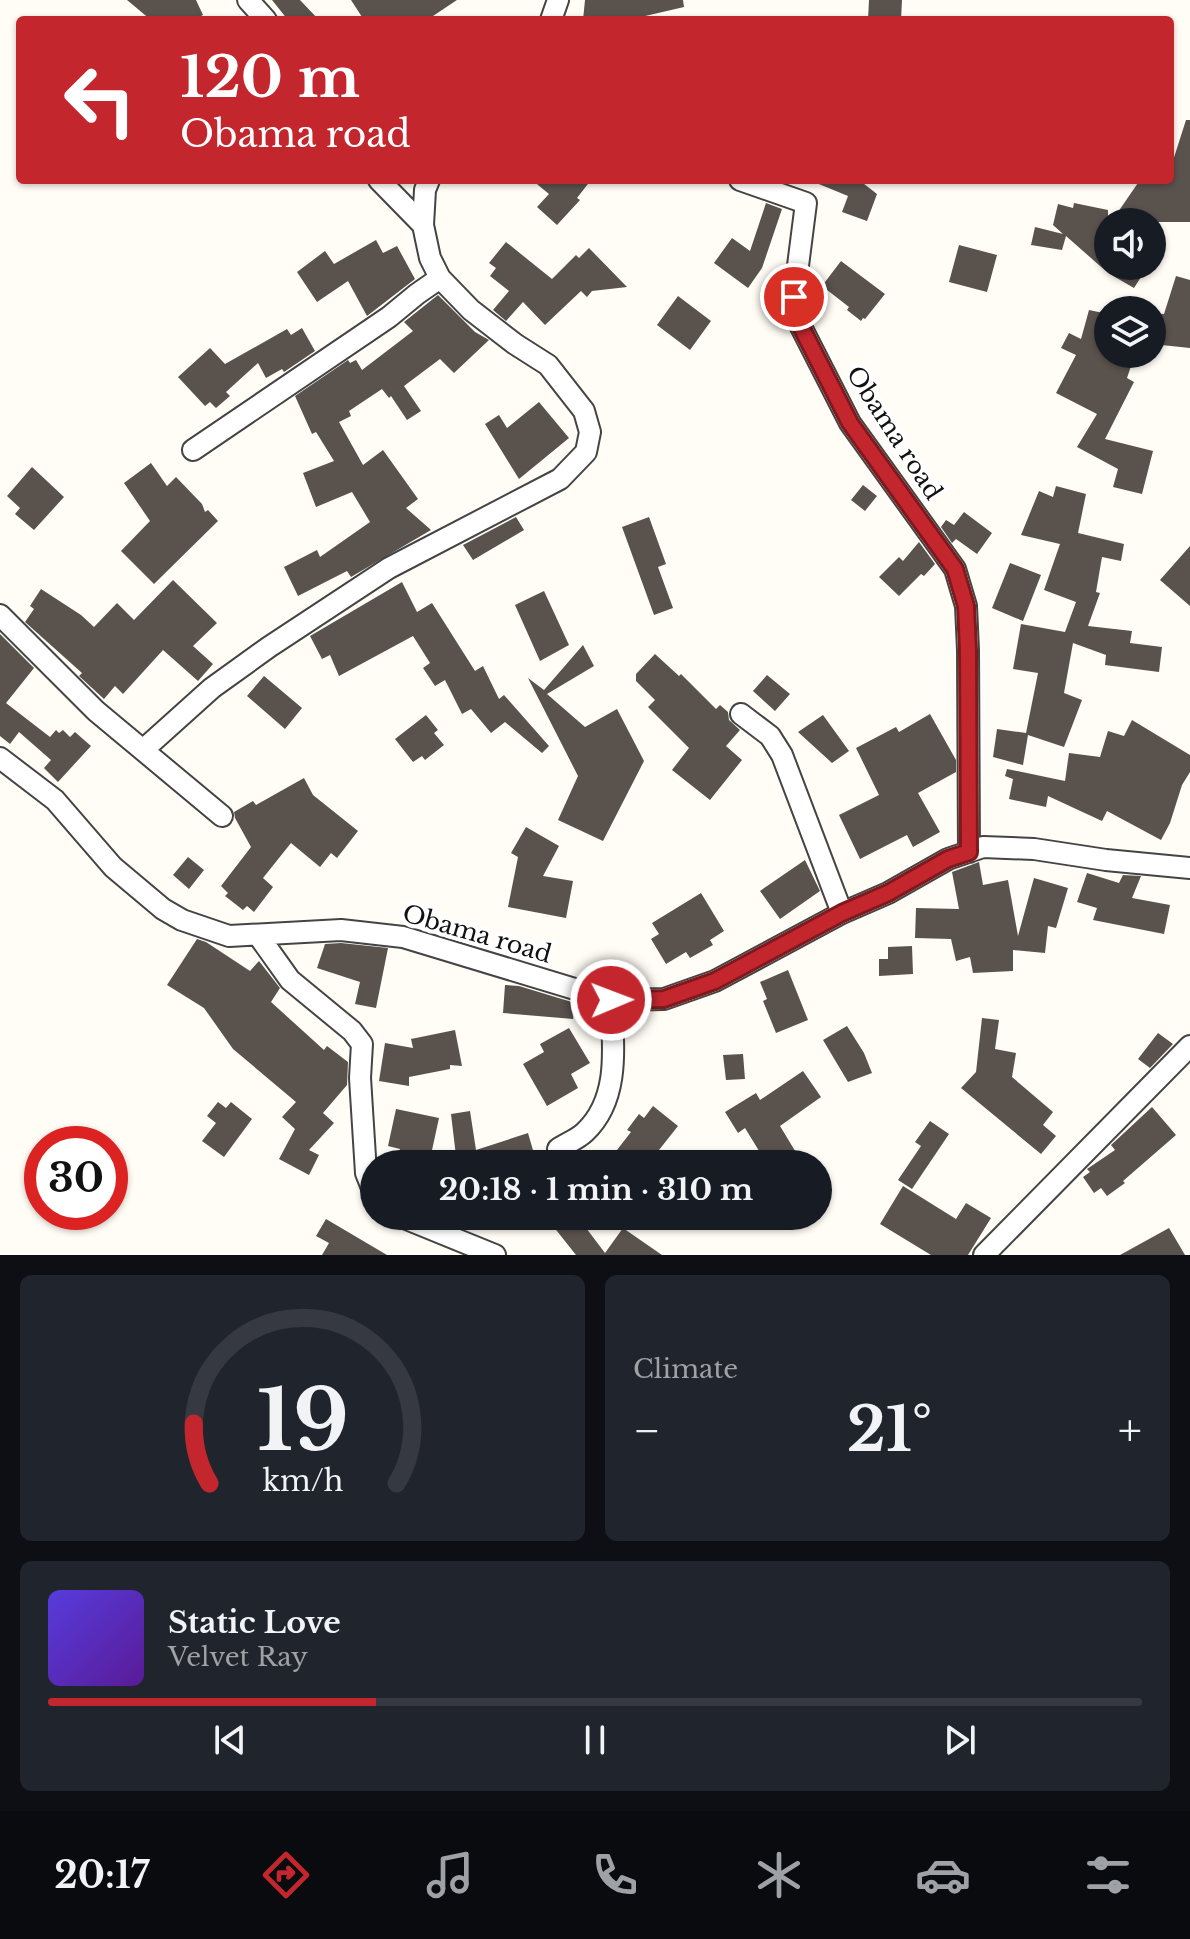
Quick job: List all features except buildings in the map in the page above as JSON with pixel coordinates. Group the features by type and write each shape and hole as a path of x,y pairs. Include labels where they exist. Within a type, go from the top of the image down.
{"street":[{"path":"248,0 262,16"},
{"path":"383,184 423,225"},
{"path":"143,750 212,688 269,647 389,568 560,479 586,452 590,432 584,411 548,365 471,310 440,278 430,258 423,225 428,184"},
{"name":"Obama road","path":"751,184 806,203 794,297 796,317 850,423 955,569 966,606 969,852"},
{"path":"193,450 389,317 440,278"},
{"path":"0,615 96,711 222,816"},
{"path":"741,714 770,736 782,755 842,913"},
{"name":"Obama road","path":"0,758 55,800 113,867 163,909 182,920 229,936 341,930 403,937 611,1000 664,999 715,981 948,859 983,847 1034,849 1190,868"},
{"path":"258,935 290,980 352,1031 362,1044 360,1078 365,1150"},
{"path":"558,1149 583,1134 599,1115 608,1092 614,1061 611,1000"},
{"path":"984,1255 1190,1046"},
{"path":"433,1230 495,1255"}],"route":[{"path":"611,1000 664,999 715,981 948,859 969,852 970,691 966,606 955,569 850,423 796,317 794,297"}]}
